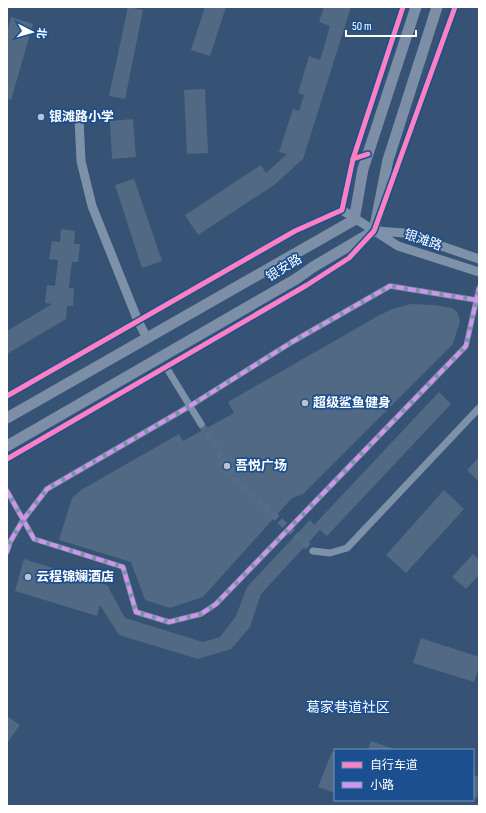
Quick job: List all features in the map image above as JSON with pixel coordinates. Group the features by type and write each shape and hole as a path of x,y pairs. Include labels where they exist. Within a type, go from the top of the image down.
{"main road":[{"path":"354,220 363,169 416,7"},
{"path":"374,231 388,160 437,7"},
{"name":"银安路","path":"7,418 354,220"},
{"name":"银安路","path":"7,446 296,279 319,263 374,231"}],"street":[{"path":"80,119 82,161 92,206 138,321 147,338"},
{"path":"342,210 353,159 368,154"},
{"path":"7,396 295,231 342,210"},
{"path":"7,459 307,286 349,258 374,231 354,220 342,210"},
{"name":"银滩路","path":"374,231 404,233 479,259"},
{"name":"银滩路","path":"374,231 398,246 479,272"},
{"path":"7,552 10,542 23,520 47,489 190,406 292,342 390,286 476,300"},
{"path":"7,491 34,539 123,567 136,612 168,622 201,614 216,604 466,346 479,288"},
{"path":"166,367 201,424"},
{"path":"313,551 330,553 347,548 479,408"}],"building":[{"path":"128,7 143,10 125,99 109,96"},
{"path":"205,7 226,7 210,56 191,50"},
{"path":"324,7 351,7 303,159 274,185 198,235 185,215 261,165 266,173 287,154 279,152 293,109 299,111 304,95 298,93 309,56 320,60 330,26 319,22"},
{"path":"11,17 33,24 11,100 7,98 7,32"},
{"path":"205,89 208,153 187,154 184,90"},
{"path":"133,119 136,157 112,159 110,121"},
{"path":"134,179 162,261 142,268 115,185"},
{"path":"61,229 75,231 74,244 80,244 78,262 72,262 69,288 74,288 73,306 67,306 66,319 7,354 7,331 52,304 45,303 47,285 55,286 58,260 49,259 52,241 60,242"},
{"name":"吾悦广场","path":"411,304 434,305 452,308 457,312 460,321 453,344 303,494 292,498 203,597 170,608 145,600 131,562 59,540 72,498 81,490 179,434 183,441 234,413 228,402 378,316 392,309"},
{"path":"439,392 451,404 327,536 320,530 261,594 250,627 231,649 198,659 119,635 100,605 97,616 15,591 24,559 107,585 125,618 203,642 220,637 236,616 247,587 310,520 314,525"},
{"path":"479,457 479,482 467,470"},
{"path":"444,490 464,509 406,573 386,555"},
{"path":"473,554 477,558 479,556 479,575 466,589 452,577"},
{"path":"421,638 479,657 479,666 474,682 413,663"},
{"path":"7,716 20,725 7,743"},
{"path":"371,741 394,749 368,749"},
{"path":"332,752 334,753 334,793 318,787"},
{"path":"474,775 479,777 477,798 474,796"}],"tunnel":[{"path":"201,424 236,481 313,551"}],"marked path":[{"path":"7,552 10,542 23,520 47,489 190,406 292,342 390,286 476,300"},
{"path":"7,491 34,539 123,567 136,612 169,622 201,614 216,604 466,346 479,288"}],"cycle path":[{"path":"353,159 403,7"},
{"path":"7,459 307,285 349,258 374,231 455,7"},
{"path":"7,396 295,231 342,210 353,159 368,154"}],"place":[{"name":"银滩路小学","path":"41,117"},
{"name":"超级鲨鱼健身","path":"305,403"},
{"name":"吾悦广场","path":"227,466"},
{"name":"云程锦斓酒店","path":"28,577"}],"district":[{"name":"葛家巷道社区","path":"348,707"}]}
